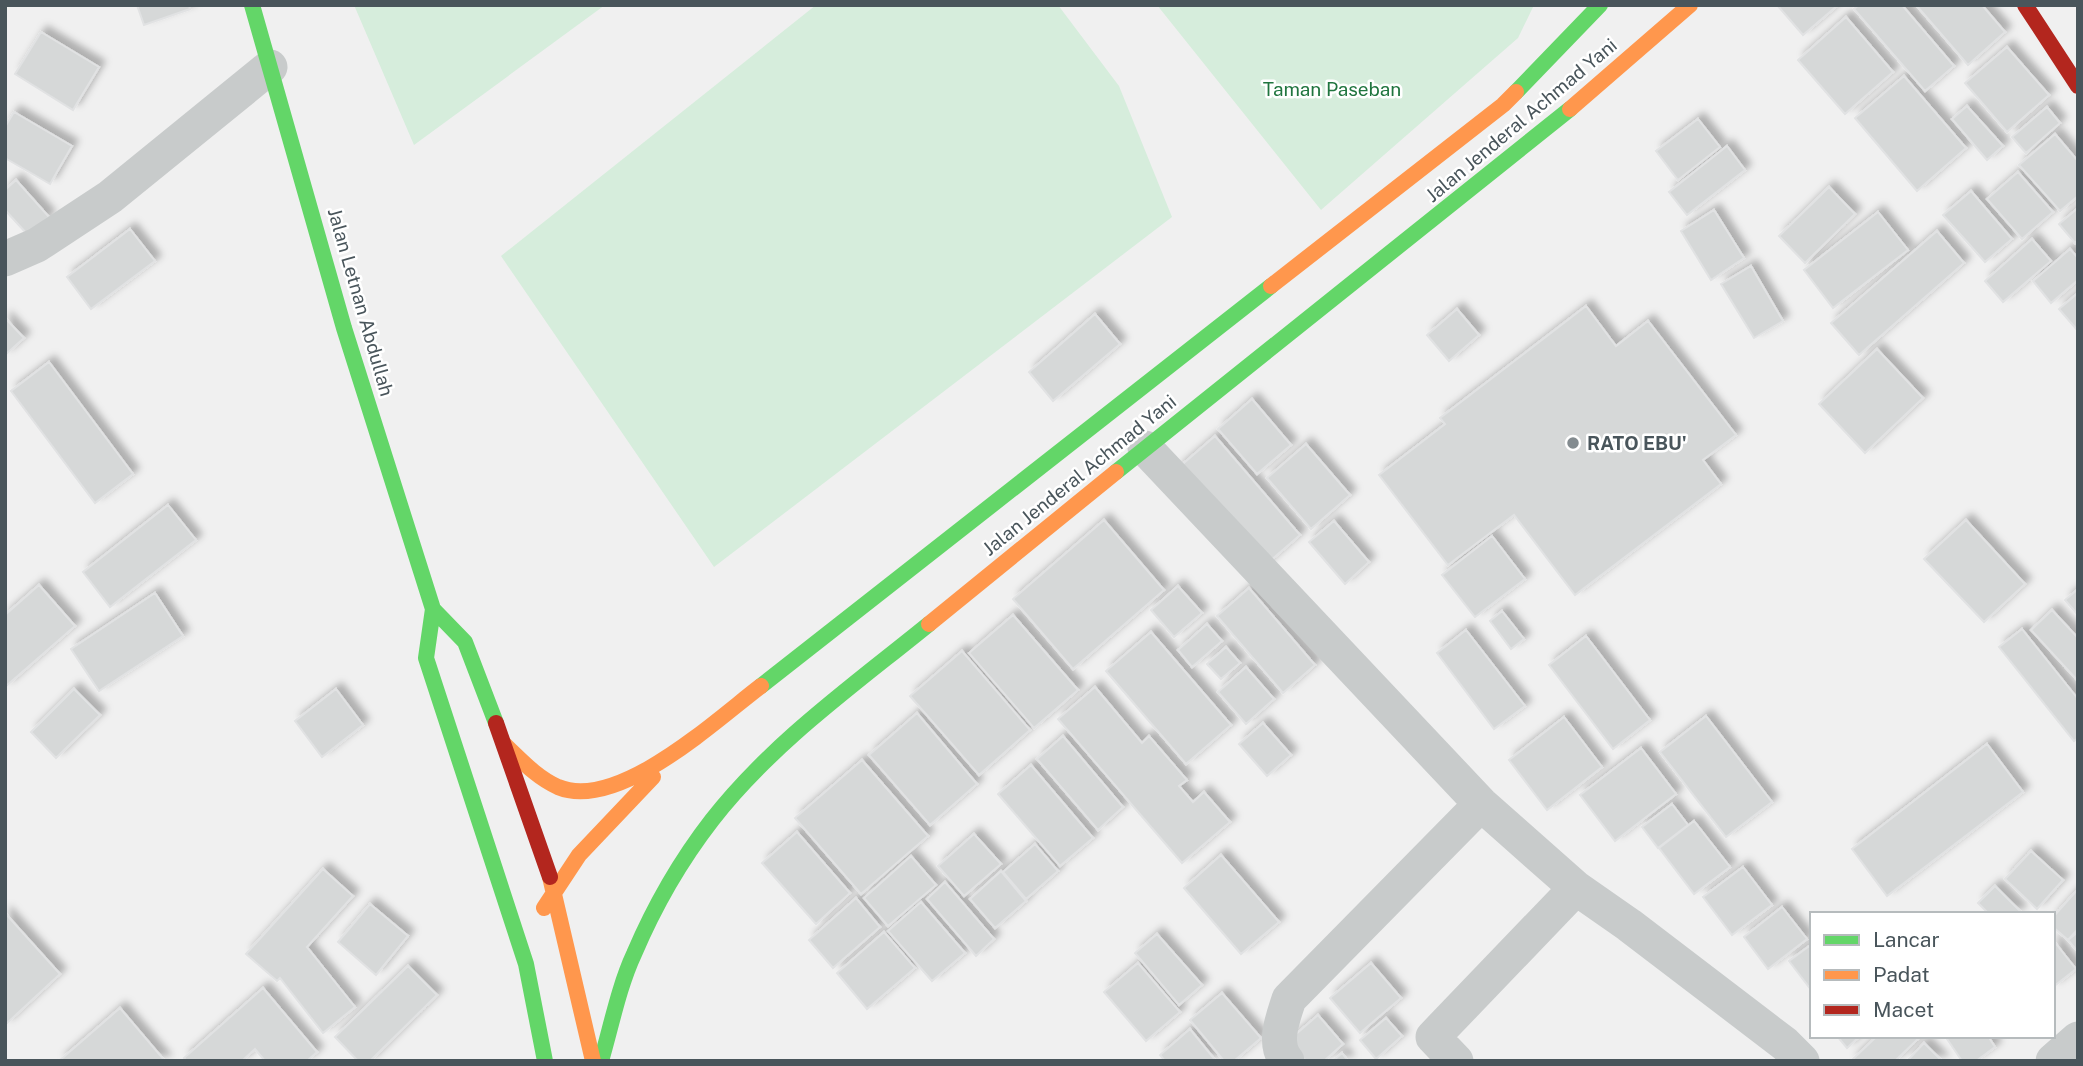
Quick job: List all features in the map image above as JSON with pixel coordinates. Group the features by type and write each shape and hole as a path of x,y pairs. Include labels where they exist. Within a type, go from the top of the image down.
{"street":[{"name":"Jalan Letnan Abdullah","path":"252,5 344,328 433,609 426,658 526,964 569,1059"},
{"name":"Jalan Jenderal Achmad Yani","path":"695,737 1503,104 1600,5"},
{"name":"Jalan Jenderal Achmad Yani","path":"601,1061 633,955 678,869 712,820 751,776 812,719 1145,448 1552,125 1690,5"},
{"path":"2025,5 2078,86"},
{"path":"5,259 37,245 110,197 270,67"},
{"path":"1145,448 1481,804 1576,888 1629,925 1786,1055"},
{"name":"Jalan Letnan Abdullah","path":"433,609 465,642 504,744 554,889 569,1059"},
{"path":"504,744 541,778 562,788 582,792 611,788 629,780 695,737"},
{"path":"526,964 534,931 554,889 630,799 695,737"},
{"path":"1287,1061 1281,1051 1280,1040 1282,1020 1289,999 1481,804"},
{"path":"1456,1061 1433,1037 1576,888"},
{"path":"2053,1061 2078,1039"}],"green space":[{"path":"354,5 605,5 414,145"},
{"path":"816,5 1058,5 1119,86 1172,217 714,567 501,256"},
{"name":"Taman Paseban","path":"1157,5 1534,5 1518,38 1321,210"}],"building":[{"path":"137,5 189,5 190,9 144,25"},
{"path":"1777,5 1838,5 1803,35"},
{"path":"1859,5 1902,5 1954,66 1925,91 1854,9"},
{"path":"1916,5 1982,5 2005,32 1968,65"},
{"path":"1846,17 1893,72 1845,114 1798,60"},
{"path":"41,32 99,67 73,110 15,74"},
{"path":"2007,47 2049,95 2007,132 1965,83"},
{"path":"1904,76 1966,148 1917,191 1855,118"},
{"path":"1967,106 2003,146 1987,160 1952,119"},
{"path":"2047,107 2060,123 2026,153 2012,137"},
{"path":"14,112 72,146 50,184 5,158 5,127"},
{"path":"1698,119 1720,147 1678,180 1656,151"},
{"path":"2055,134 2078,161 2078,196 2060,211 2019,165"},
{"path":"1727,146 1745,170 1687,215 1669,192"},
{"path":"2018,172 2053,212 2022,239 1987,199"},
{"path":"16,180 49,217 28,235 5,210 5,190"},
{"path":"1829,187 1855,214 1805,263 1779,236"},
{"path":"1971,191 2012,239 1985,262 1943,215"},
{"path":"2078,208 2078,240 2075,243 2059,224"},
{"path":"1714,210 1744,258 1711,280 1681,231"},
{"path":"1878,212 1908,250 1833,308 1804,270"},
{"path":"130,229 155,261 91,309 67,277"},
{"path":"1937,231 1964,263 1859,355 1831,323"},
{"path":"2032,239 2051,261 2003,302 1985,281"},
{"path":"2070,249 2078,258 2078,280 2051,303 2033,281"},
{"path":"1751,266 1783,321 1754,338 1721,284"},
{"path":"2078,293 2078,331 2059,309"},
{"name":"RATO EBU'","path":"1586,306 1616,346 1648,321 1736,435 1703,460 1721,484 1575,595 1514,515 1448,565 1379,475 1445,424 1440,418"},
{"path":"1457,309 1479,335 1449,361 1427,335"},
{"path":"1095,314 1120,344 1053,401 1029,372"},
{"path":"5,318 24,338 5,355"},
{"path":"1877,349 1923,398 1865,453 1819,404"},
{"path":"49,362 133,474 95,503 11,391"},
{"path":"1252,399 1291,445 1257,474 1218,429"},
{"path":"1215,436 1300,535 1262,568 1177,469"},
{"path":"1306,444 1350,495 1311,529 1267,478"},
{"path":"168,505 196,540 110,607 83,572"},
{"path":"1104,520 1164,590 1073,669 1013,599"},
{"path":"1966,520 2025,584 1984,622 1924,559"},
{"path":"1334,521 1369,562 1345,584 1309,542"},
{"path":"1492,536 1525,579 1475,617 1442,575"},
{"path":"39,585 75,626 5,687 5,615"},
{"path":"1178,586 1202,613 1174,637 1151,610"},
{"path":"1249,588 1315,665 1283,693 1217,616"},
{"path":"2078,589 2078,615 2065,600"},
{"path":"155,593 183,636 99,691 71,649"},
{"path":"2052,610 2078,638 2078,681 2031,630"},
{"path":"1502,611 1524,639 1511,649 1490,621"},
{"path":"1013,615 1078,690 1034,728 969,653"},
{"path":"1207,624 1222,641 1192,667 1178,650"},
{"path":"2022,629 2078,699 2078,738 2074,741 1999,647"},
{"path":"1466,630 1525,706 1494,729 1437,653"},
{"path":"1151,632 1231,725 1186,764 1106,671"},
{"path":"1586,636 1650,720 1613,749 1549,665"},
{"path":"1226,647 1240,663 1221,679 1207,664"},
{"path":"962,651 1030,730 979,775 910,696"},
{"path":"1246,667 1274,699 1246,724 1218,692"},
{"path":"1095,687 1142,743 1149,736 1187,780 1179,786 1193,802 1204,792 1230,822 1182,863 1058,719"},
{"path":"74,689 100,715 56,758 31,732"},
{"path":"336,689 363,725 322,757 295,721"},
{"path":"917,713 977,784 930,825 869,755"},
{"path":"1706,716 1772,802 1726,837 1660,752"},
{"path":"1564,717 1602,767 1547,810 1509,760"},
{"path":"1263,723 1291,755 1267,776 1239,744"},
{"path":"1063,736 1123,807 1098,830 1037,759"},
{"path":"1987,744 2023,792 1887,896 1852,849"},
{"path":"1641,748 1676,794 1615,841 1580,795"},
{"path":"862,760 928,836 861,894 795,818"},
{"path":"1031,765 1093,838 1060,866 998,794"},
{"path":"1672,804 1688,825 1658,848 1642,827"},
{"path":"1694,821 1730,867 1694,894 1659,848"},
{"path":"797,832 850,893 816,924 762,863"},
{"path":"974,834 1001,864 964,896 938,866"},
{"path":"1035,844 1058,871 1026,899 1003,872"},
{"path":"2031,851 2063,880 2037,909 2005,879"},
{"path":"1221,855 1279,922 1241,954 1184,888"},
{"path":"911,856 936,885 888,926 864,898"},
{"path":"1743,867 1772,905 1732,935 1703,897"},
{"path":"323,869 353,896 307,947 355,1007 323,1033 280,978 277,981 246,954"},
{"path":"1001,871 1026,901 995,928 970,899"},
{"path":"945,882 994,939 976,956 927,899"},
{"path":"1995,886 2020,911 1987,912 1978,903"},
{"path":"2078,889 2078,929 2068,940 2055,929 2055,915"},
{"path":"856,898 880,927 833,968 809,940"},
{"path":"921,902 965,953 932,981 888,931"},
{"path":"370,904 408,936 376,975 338,942"},
{"path":"1782,907 1807,939 1768,969 1744,937"},
{"path":"5,913 60,974 5,1025"},
{"path":"884,932 915,968 867,1009 837,973"},
{"path":"2078,932 2078,952 2068,940"},
{"path":"1157,934 1202,985 1179,1005 1135,953"},
{"path":"2055,943 2076,969 2055,985"},
{"path":"1810,945 1810,988 1789,961"},
{"path":"1138,963 1180,1012 1146,1041 1104,992"},
{"path":"1371,963 1401,998 1360,1033 1330,998"},
{"path":"408,966 437,995 370,1061 358,1061 335,1037"},
{"path":"263,988 317,1052 307,1061 265,1061 255,1049 242,1061 187,1061 184,1058"},
{"path":"1222,993 1261,1038 1234,1061 1224,1061 1190,1020"},
{"path":"120,1008 165,1061 59,1061"},
{"path":"1318,1015 1343,1044 1324,1061 1306,1061 1288,1041"},
{"path":"1386,1018 1402,1036 1376,1059 1360,1040"},
{"path":"1190,1029 1216,1061 1165,1061 1160,1055"},
{"path":"1839,1038 1858,1038 1847,1048"},
{"path":"1875,1038 1919,1038 1895,1061 1851,1061"},
{"path":"1946,1038 1989,1038 1995,1047 1976,1061 1962,1061"},
{"path":"1924,1043 1942,1061 1907,1061"},
{"path":"1342,1053 1348,1061 1333,1061"}],"traffic: fast":[{"path":"252,5 344,328 433,609 465,642 496,723"},
{"path":"1516,92 1600,5"},
{"path":"1116,472 1570,109"},
{"path":"761,686 1271,286"},
{"path":"433,609 426,658 526,964 545,1061"},
{"path":"601,1061 624,979 642,936 659,901 712,820 735,792 787,740 929,624"}],"traffic: slow":[{"path":"1570,109 1690,5"},
{"path":"1271,286 1503,105 1516,92"},
{"path":"929,624 1116,472"},
{"path":"504,744 536,773 558,787 582,791 609,787 665,759 761,686"},
{"path":"544,908 579,855 653,777"},
{"path":"550,877 593,1061"}],"traffic: jam":[{"path":"2025,5 2078,86"},
{"path":"496,723 550,877"}],"place":[{"name":"RATO EBU'","path":"1573,443"}]}
